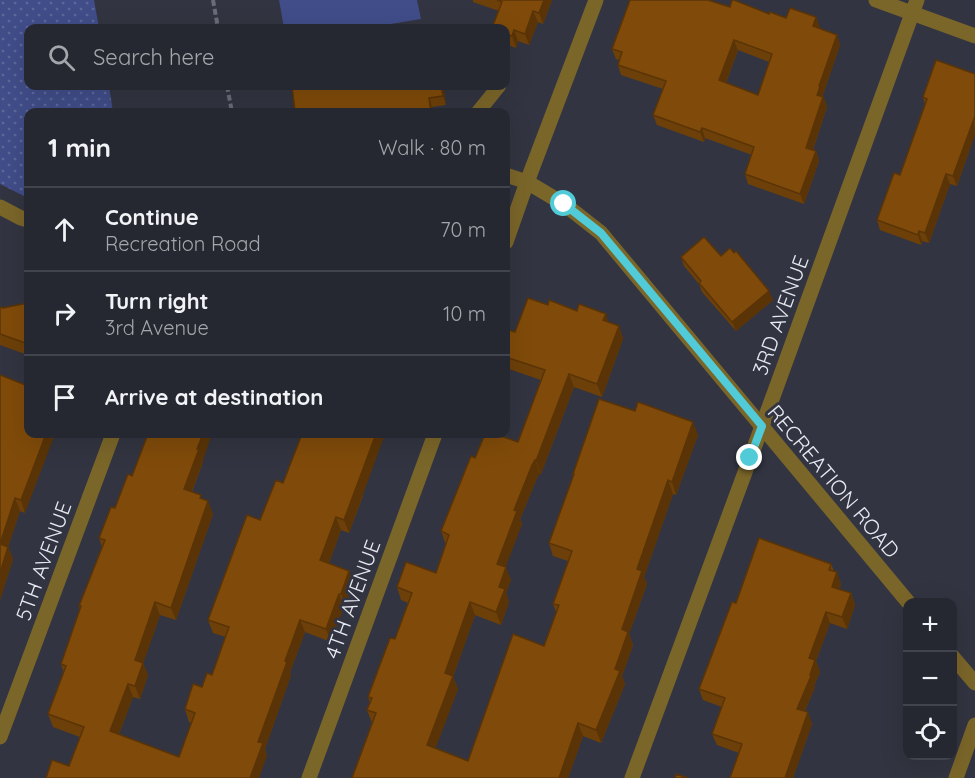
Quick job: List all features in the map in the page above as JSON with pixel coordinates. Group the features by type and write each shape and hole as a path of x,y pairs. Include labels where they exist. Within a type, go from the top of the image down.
{"street":[{"path":"510,231 596,0"},
{"path":"876,0 914,7 975,36"},
{"name":"3RD AVENUE","path":"632,778 914,7"},
{"name":"RECREATION ROAD","path":"510,176 527,182 564,204 601,233 904,598"},
{"path":"0,207 24,219"},
{"name":"5TH AVENUE","path":"0,737 112,438"},
{"name":"4TH AVENUE","path":"309,778 434,438"},
{"path":"957,662 975,683"},
{"path":"956,778 975,725"}],"lane":[{"path":"481,108 496,90"}],"path":[{"path":"213,0 217,24"},
{"path":"228,90 231,108"}],"shaded area":[{"path":"0,0 94,0 98,24 24,24 24,90 110,90 112,108 24,108 24,196 0,184"},
{"path":"279,0 417,0 421,19 390,24 283,24"}],"building":[{"path":"497,0 544,0 539,13 533,11 525,34 514,30 512,36 510,35 510,24 494,24 502,2"},
{"path":"630,0 708,0 730,7 734,0 786,18 790,8 816,17 813,26 837,35 819,86 817,95 823,97 806,148 816,151 800,194 745,174 754,147 702,128 700,132 653,115 666,81 618,65 622,52 612,49","holes":["734,40 772,54 758,95 719,80"]},
{"path":"936,60 975,74 975,116 953,176 946,174 925,233 919,231 918,235 877,220 894,173 900,175 927,99 923,97"},
{"path":"292,90 442,90 443,96 429,98 430,108 295,108"},
{"path":"704,237 721,256 730,248 734,253 736,251 769,291 732,322 699,283 701,281 681,257"},
{"path":"528,298 548,305 549,300 577,311 579,304 606,314 603,320 619,326 597,384 569,374 536,461 532,465 514,510 517,511 497,564 506,567 499,587 505,589 496,612 470,602 445,673 453,676 427,745 468,761 513,634 544,646 559,605 553,604 572,551 549,543 599,399 635,411 638,402 693,422 672,482 668,480 637,569 642,571 622,629 628,632 615,669 620,671 596,730 578,723 559,778 352,778 376,713 367,710 372,698 368,697 390,638 395,639 412,593 397,587 406,562 436,573 449,535 441,531 471,456 475,458 483,438 506,438 518,442 545,370 510,358 510,330 515,332"},
{"path":"24,304 24,343 0,334 0,307"},
{"path":"0,375 24,384 24,438 44,438 21,500 15,498 0,544"},
{"path":"146,438 201,438 184,489 201,495 200,498 208,501 171,608 155,602 135,660 143,663 135,686 128,684 110,731 179,757 195,713 185,709 193,684 202,687 207,673 212,675 229,627 208,620 247,515 260,520 276,480 283,483 300,438 375,438 344,520 336,517 320,560 349,571 341,594 339,594 326,629 300,620 258,742 263,743 250,778 46,778 52,760 69,766 84,727 48,714 66,666 61,664 81,606 79,606 105,540 99,538 111,507 115,508 128,474 132,476"},
{"path":"759,538 831,564 829,570 837,572 832,587 851,593 842,617 826,612 809,658 815,660 797,709 808,712 785,778 730,778 742,744 712,734 725,698 699,689 732,602 736,603"},
{"path":"0,544 8,547 0,573"},
{"path":"676,774 688,778 675,778"}],"route":[{"path":"564,204 601,233 762,426 750,458"}]}
